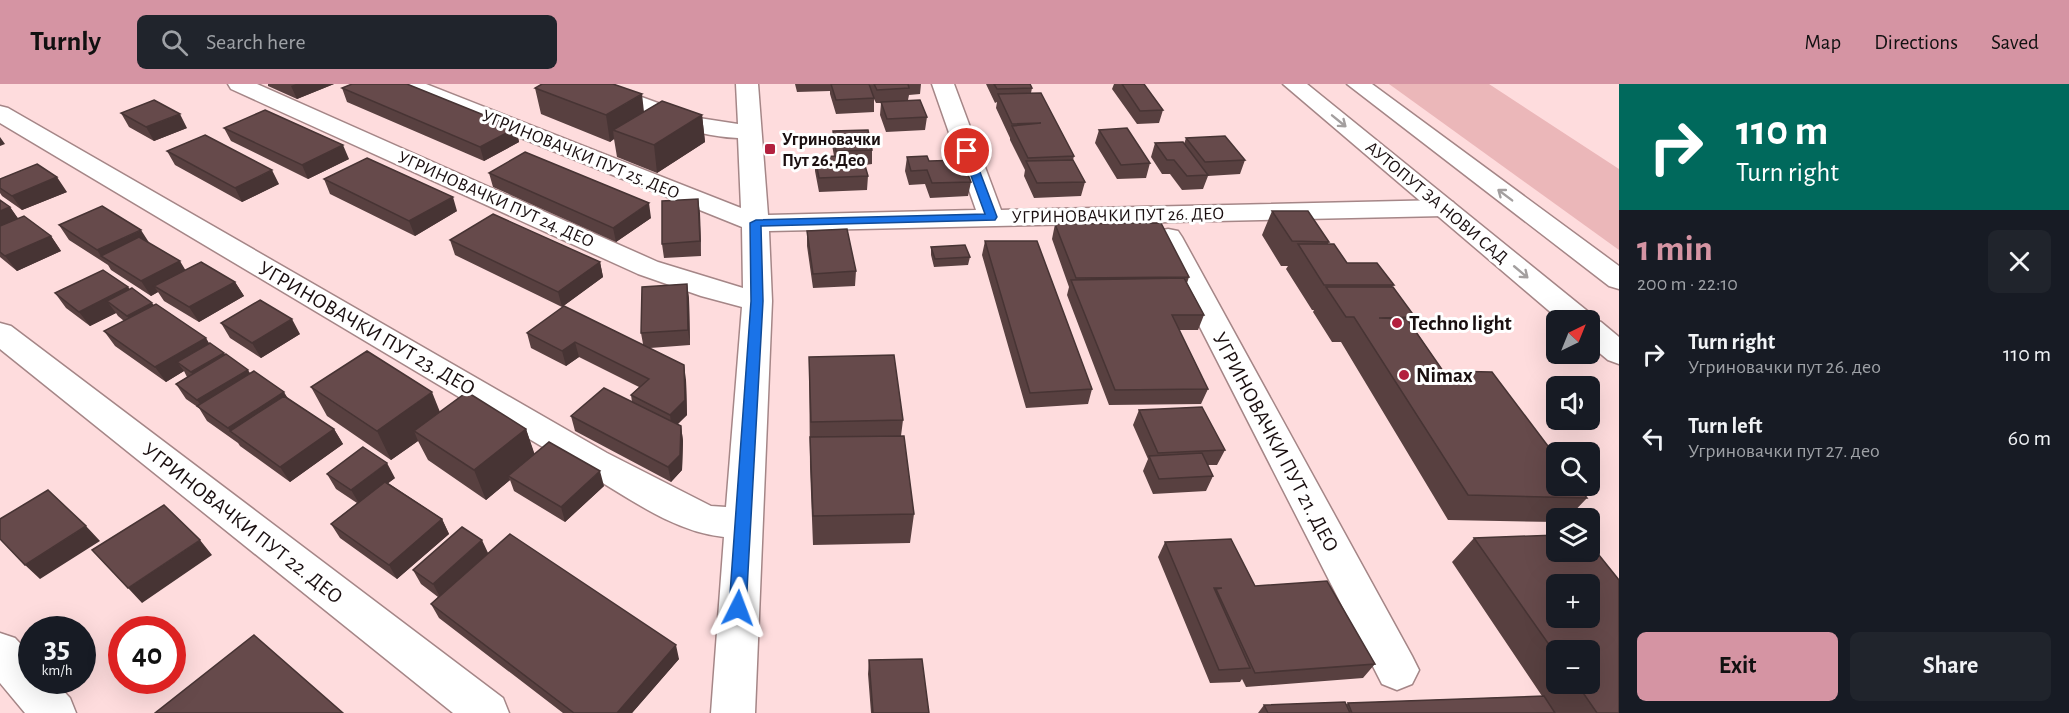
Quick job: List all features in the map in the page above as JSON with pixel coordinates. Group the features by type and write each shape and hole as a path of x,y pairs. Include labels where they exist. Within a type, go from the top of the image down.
{"street":[{"name":"УГРИНОВАЧКИ ПУТ 24. ДЕО","path":"239,84 648,268 711,290 757,301"},
{"name":"УГРИНОВАЧКИ ПУТ 25. ДЕО","path":"407,84 756,223"},
{"path":"733,713 742,524 757,301 756,223 747,84"},
{"path":"943,84 992,217"},
{"name":"АУТОПУТ ЗА НОВИ САД","path":"1294,84 1567,310"},
{"path":"1358,84 1619,280"},
{"path":"599,88 703,127 723,131 751,131"},
{"name":"УГРИНОВАЧКИ ПУТ 23. ДЕО","path":"0,113 595,462 687,513 711,521 742,524"},
{"name":"УГРИНОВАЧКИ ПУТ 26. ДЕО","path":"756,223 1444,208"},
{"name":"УГРИНОВАЧКИ ПУТ 21. ДЕО","path":"1156,214 1397,670"},
{"name":"УГРИНОВАЧКИ ПУТ 22. ДЕО","path":"0,333 487,713"},
{"path":"1600,337 1619,353"},
{"path":"0,652 54,713"}],"shaded area":[{"path":"1389,84 1489,84 1619,169 1619,250"}],"building":[{"path":"352,84 407,84 516,128 480,147 342,88"},
{"path":"542,84 613,84 642,94 606,115 535,88"},
{"path":"831,84 869,84 874,98 836,100"},
{"path":"874,84 908,84 909,88 877,90"},
{"path":"994,84 1030,84 1032,88 997,89"},
{"path":"1122,84 1144,84 1163,110 1140,111"},
{"path":"1041,93 1074,156 1028,158 1012,126 1041,123 1012,124 998,94"},
{"path":"154,100 180,114 146,127 121,113"},
{"path":"920,100 927,117 887,119 881,102"},
{"path":"662,101 702,115 654,145 613,130"},
{"path":"265,110 343,145 302,165 224,128"},
{"path":"1127,128 1150,163 1121,165 1099,130"},
{"path":"868,130 872,150 836,151 833,131"},
{"path":"205,135 272,170 235,188 167,151"},
{"path":"1225,136 1245,160 1205,162 1186,138"},
{"path":"1183,142 1208,175 1187,176 1174,160 1167,160 1155,143"},
{"path":"525,152 649,203 613,228 489,173"},
{"path":"862,155 868,176 819,178 815,157"},
{"path":"927,156 929,161 962,160 971,182 932,183 927,170 911,171 907,157"},
{"path":"367,158 453,197 409,221 324,179"},
{"path":"1073,160 1085,182 1037,183 1026,161"},
{"path":"37,164 57,177 12,196 0,188 0,179"},
{"path":"698,199 700,241 662,244 662,201"},
{"path":"0,200 10,207 0,211"},
{"path":"102,206 141,230 97,250 59,225"},
{"path":"1272,211 1308,211 1329,242 1292,241"},
{"path":"493,214 600,262 558,292 450,240"},
{"path":"24,216 51,236 5,256 0,252 0,226"},
{"path":"1161,223 1189,277 1076,278 1055,224"},
{"path":"847,229 856,271 813,274 807,231"},
{"path":"139,237 180,261 141,281 101,256"},
{"path":"985,241 1037,241 1092,389 1030,393"},
{"path":"1298,244 1334,244 1347,263 1377,263 1394,285 1324,285"},
{"path":"965,245 970,257 935,259 931,247"},
{"path":"201,262 235,282 189,307 154,286"},
{"path":"103,270 128,287 79,312 55,293"},
{"path":"1184,278 1204,315 1172,315 1208,389 1115,390 1071,280"},
{"path":"687,284 688,330 641,333 642,287"},
{"path":"1326,287 1393,287 1415,317 1379,318 1407,319 1443,371 1492,372 1546,443 1546,496 1586,496 1587,498 1468,495 1354,317 1346,317"},
{"path":"132,288 152,303 127,316 107,301"},
{"path":"260,300 292,319 252,343 221,323"},
{"path":"156,304 206,338 155,367 104,331"},
{"path":"564,306 684,365 685,400 670,415 631,395 649,379 575,342 562,351 527,333"},
{"path":"210,343 224,353 191,372 177,362"},
{"path":"367,351 432,392 377,431 311,387"},
{"path":"226,354 248,370 197,400 176,384"},
{"path":"894,355 903,420 811,422 809,357"},
{"path":"254,371 284,392 228,428 197,406"},
{"path":"604,388 681,426 680,455 668,467 571,416"},
{"path":"467,392 526,429 474,470 414,431"},
{"path":"284,396 334,429 280,467 230,431"},
{"path":"1202,407 1225,450 1158,453 1139,410"},
{"path":"904,436 914,514 813,516 810,437"},
{"path":"549,442 600,471 561,507 508,476"},
{"path":"363,447 387,463 351,490 327,474"},
{"path":"1202,453 1213,476 1159,479 1149,456"},
{"path":"385,482 442,519 389,565 331,524"},
{"path":"48,490 86,526 25,565 0,539 0,519"},
{"path":"164,505 200,540 128,588 92,550"},
{"path":"462,527 482,540 433,584 413,570"},
{"path":"510,534 676,645 617,713 574,713 431,604"},
{"path":"1546,535 1546,562 1600,562 1600,556 1619,580 1619,713 1597,713 1584,694 1600,694 1600,640 1546,640 1474,538"},
{"path":"1231,539 1255,586 1327,581 1375,664 1255,673 1216,589 1222,588 1214,588 1250,668 1219,670 1165,542"},
{"path":"254,635 343,713 155,713 179,694 186,694 186,689"},
{"path":"922,659 929,713 873,713 869,660"},
{"path":"1544,696 1555,713 1352,713 1348,703"},
{"path":"1345,702 1350,713 1268,713 1264,705"}],"place":[{"name":"Угриновачки Пут 26. Део","path":"770,149"},
{"name":"Techno light","path":"1397,323"},
{"name":"Nimax","path":"1404,375"}],"route":[{"path":"738,608 757,301 756,223 992,217 967,151"}]}
